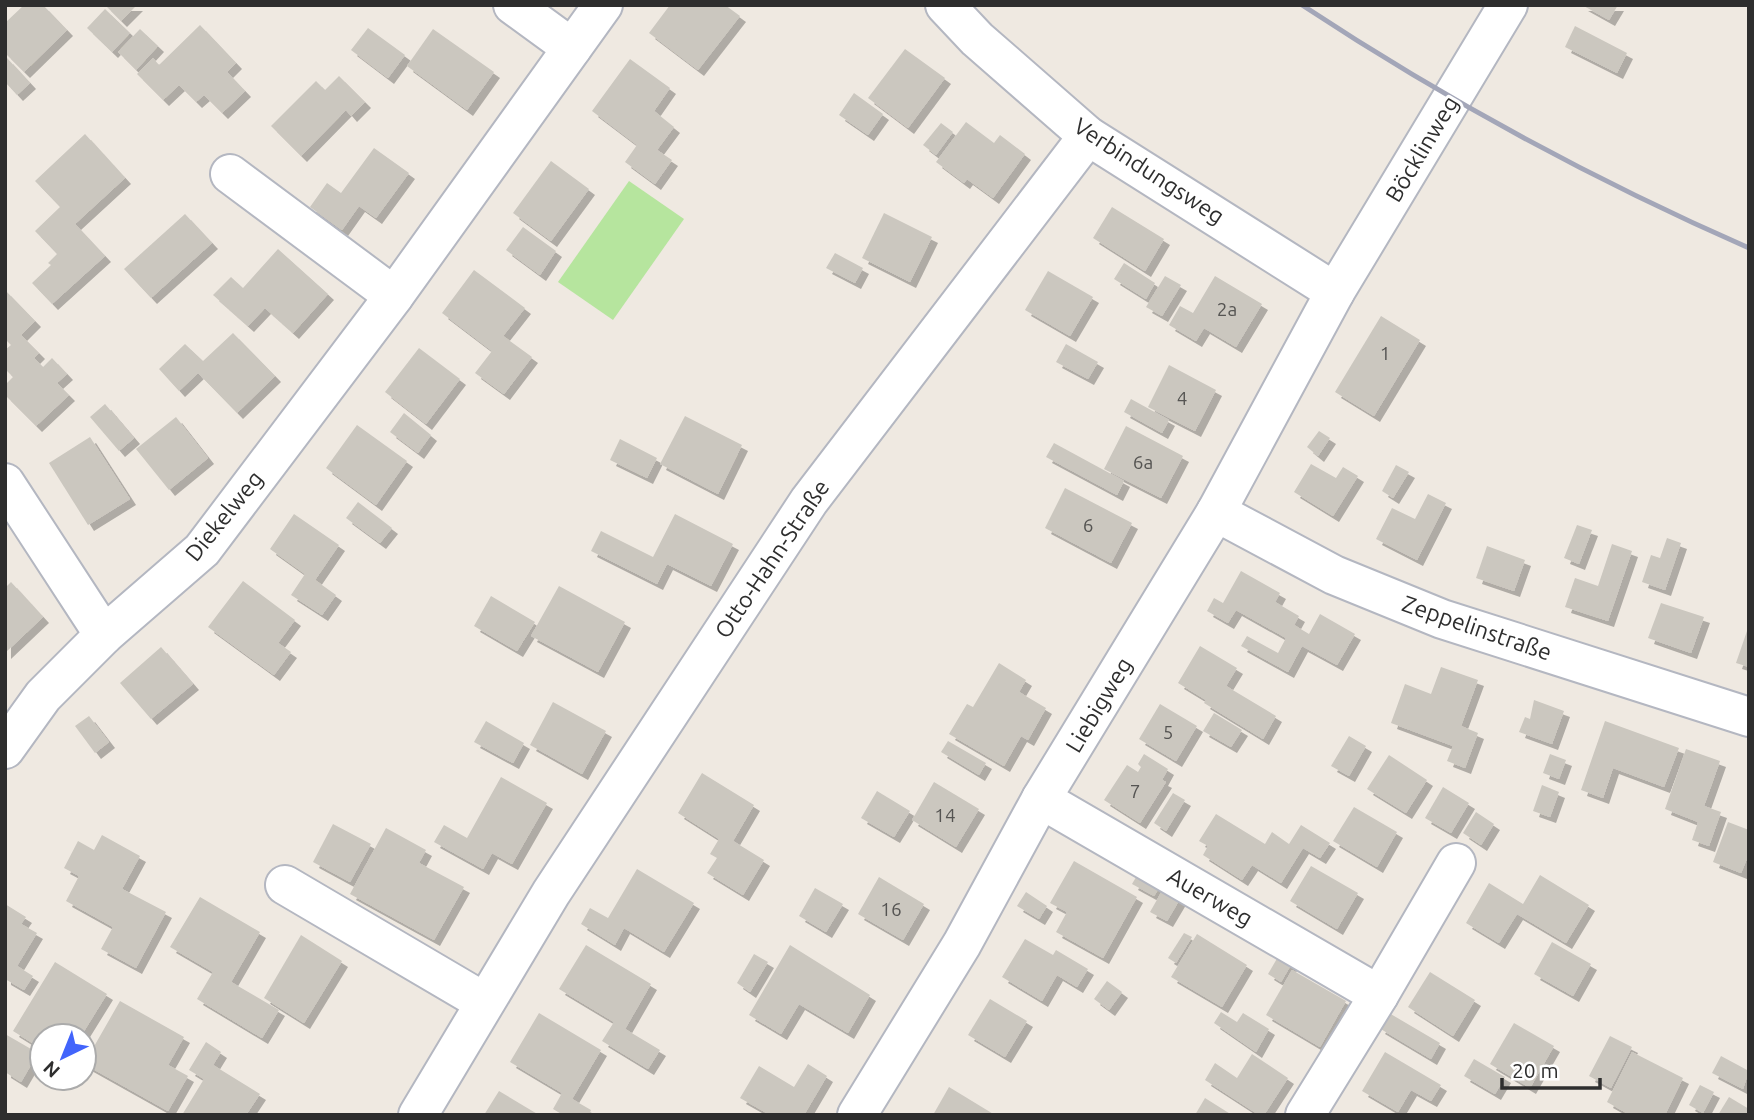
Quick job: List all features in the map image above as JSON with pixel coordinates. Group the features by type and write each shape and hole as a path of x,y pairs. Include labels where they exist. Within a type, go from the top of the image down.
{"street":[{"path":"513,5 572,48"},
{"name":"Diekelweg","path":"5,749 43,696 104,635 202,550 394,296 603,5"},
{"name":"Verbindungsweg","path":"945,5 977,39 1088,136 1335,292"},
{"name":"Böcklinweg","path":"1335,292 1508,5"},
{"name":"Otto-Hahn-Straße","path":"418,1115 551,893 809,501 1088,136"},
{"path":"230,173 394,296"},
{"name":"Liebigweg","path":"858,1115 962,944 1041,799 1216,512 1335,292"},
{"path":"5,484 104,635"},
{"name":"Zeppelinstraße","path":"1216,512 1334,575 1442,618 1749,717"},
{"name":"Auerweg","path":"1041,799 1379,995"},
{"path":"1305,1115 1456,863"},
{"path":"285,886 484,1003"}],"green space":[{"path":"629,181 684,219 613,320 558,282"}],"building":[{"path":"24,5 43,5 67,30 24,72 5,53 5,23"},
{"path":"105,5 137,5 121,21"},
{"path":"670,5 725,5 740,16 698,70 649,33"},
{"path":"1582,5 1618,5 1609,20"},
{"path":"105,9 130,33 112,52 87,28"},
{"path":"200,25 236,63 227,72 245,91 222,113 204,95 196,102 179,85 163,100 137,74 153,58 159,65"},
{"path":"1575,26 1627,53 1617,73 1565,47"},
{"path":"368,28 405,55 388,78 351,50"},
{"path":"140,29 158,46 136,70 118,52"},
{"path":"433,29 494,72 467,110 407,66"},
{"path":"905,49 945,78 908,128 868,98"},
{"path":"7,58 30,83 17,95 5,82"},
{"path":"630,59 670,88 654,111 674,127 657,150 672,160 655,184 625,162 637,145 592,111"},
{"path":"339,76 365,102 351,116 346,110 301,156 271,126 316,81 325,90"},
{"path":"854,93 883,114 868,135 839,115"},
{"path":"966,122 994,143 1000,135 1025,154 993,198 967,179 964,183 936,162"},
{"path":"941,123 953,132 936,155 923,145"},
{"path":"85,134 125,178 75,224 105,256 52,304 32,283 51,265 48,263 57,254 35,231 60,207 35,181"},
{"path":"374,148 409,173 376,218 359,206 342,230 310,207 327,183 341,193"},
{"path":"551,161 589,189 551,241 513,213"},
{"path":"1112,207 1164,239 1145,271 1093,238"},
{"path":"884,213 932,237 910,282 862,258"},
{"path":"185,214 212,243 151,298 124,269"},
{"path":"523,227 556,251 540,275 506,250"},
{"path":"278,249 328,294 293,333 265,308 248,326 213,295 231,277 243,288"},
{"path":"835,253 863,268 855,283 826,268"},
{"path":"1124,263 1155,283 1146,299 1114,279"},
{"path":"474,270 525,308 503,336 532,357 504,394 475,373 492,351 442,313"},
{"path":"1048,271 1093,297 1070,336 1025,310"},
{"path":"1165,276 1181,285 1162,316 1146,307"},
{"path":"1215,276 1262,304 1236,347 1204,328 1196,341 1169,325 1180,306 1193,313"},
{"path":"5,290 35,321 21,335 39,353 34,358 43,367 52,358 67,374 57,383 69,395 36,426 5,395 5,385 13,377 5,369 5,350 11,345 5,339"},
{"path":"1381,316 1420,340 1374,416 1335,392"},
{"path":"233,333 275,376 237,413 198,373 179,391 159,369 185,344 203,361"},
{"path":"1066,344 1098,362 1088,379 1056,362"},
{"path":"419,348 460,379 426,424 385,392"},
{"path":"1169,365 1216,390 1195,431 1148,407"},
{"path":"1131,399 1169,420 1162,433 1124,412"},
{"path":"105,404 134,438 119,451 90,417"},
{"path":"404,413 431,435 418,453 390,432"},
{"path":"685,416 742,445 718,494 660,464"},
{"path":"176,417 208,458 169,490 136,449"},
{"path":"357,425 407,461 376,505 326,468"},
{"path":"1126,426 1183,456 1161,498 1104,469"},
{"path":"1319,431 1330,438 1318,456 1307,447"},
{"path":"90,437 130,499 88,525 49,463"},
{"path":"620,439 657,458 647,478 610,460"},
{"path":"1054,443 1124,481 1117,495 1046,457"},
{"path":"1311,464 1336,478 1343,467 1358,476 1333,516 1294,492"},
{"path":"1396,465 1409,472 1393,498 1382,491"},
{"path":"1065,488 1132,523 1111,563 1045,528"},
{"path":"1428,494 1446,503 1417,560 1376,539 1392,508 1415,519"},
{"path":"358,502 392,528 380,543 346,518"},
{"path":"294,514 339,545 315,580 336,595 322,615 291,595 305,574 270,549"},
{"path":"675,514 733,544 711,586 667,564 657,584 591,551 601,531 653,557"},
{"path":"1577,525 1592,530 1579,564 1564,558"},
{"path":"1667,538 1681,543 1665,590 1642,582 1651,555 1660,558"},
{"path":"1612,544 1632,551 1608,621 1565,607 1575,578 1598,586"},
{"path":"1487,546 1525,560 1514,591 1476,578"},
{"path":"1241,571 1280,593 1275,602 1299,616 1294,625 1309,634 1320,614 1355,634 1337,665 1302,646 1288,672 1241,646 1247,636 1278,653 1286,638 1236,610 1228,623 1207,611 1214,598 1223,603"},
{"path":"243,581 295,620 278,643 291,652 274,675 208,627"},
{"path":"11,582 43,617 5,653 5,588"},
{"path":"559,586 625,622 598,672 531,636"},
{"path":"491,596 535,622 517,651 474,626"},
{"path":"1661,603 1704,617 1691,653 1648,638"},
{"path":"1749,628 1749,667 1736,663"},
{"path":"1200,646 1237,668 1226,686 1276,716 1263,739 1204,703 1206,700 1178,683"},
{"path":"161,647 193,684 151,719 120,683"},
{"path":"999,663 1026,680 1019,692 1046,708 1028,740 1021,736 1004,766 949,734 967,704 973,707"},
{"path":"1441,667 1478,680 1461,726 1478,733 1465,768 1447,761 1453,746 1391,723 1405,684 1431,694"},
{"path":"1534,700 1564,711 1552,744 1519,732 1525,717 1530,719"},
{"path":"553,702 606,731 582,774 530,745"},
{"path":"1160,704 1197,726 1176,761 1139,739"},
{"path":"1214,713 1242,730 1231,747 1203,731"},
{"path":"89,716 109,742 95,753 75,726"},
{"path":"486,721 524,743 513,763 474,742"},
{"path":"1605,721 1679,748 1664,787 1613,768 1603,798 1581,790"},
{"path":"1349,736 1366,746 1349,776 1331,766"},
{"path":"948,741 986,763 979,775 941,752"},
{"path":"1686,749 1720,761 1704,806 1721,812 1709,846 1692,840 1698,822 1665,809"},
{"path":"1144,754 1168,769 1162,780 1166,782 1140,823 1104,800 1127,765 1138,772 1141,767 1138,764"},
{"path":"1550,754 1566,760 1559,779 1543,773"},
{"path":"1389,755 1427,780 1406,813 1367,789"},
{"path":"702,773 754,805 733,841 764,860 743,895 707,873 717,858 710,854 719,839 678,813"},
{"path":"501,777 547,803 512,864 492,853 483,869 434,842 444,825 467,838"},
{"path":"934,782 979,809 956,847 912,820"},
{"path":"1542,785 1559,792 1550,817 1533,811"},
{"path":"1443,787 1469,803 1451,833 1425,818"},
{"path":"877,791 910,811 894,837 861,818"},
{"path":"1173,793 1185,800 1166,831 1154,823"},
{"path":"1354,807 1397,832 1377,867 1333,841"},
{"path":"1476,812 1494,824 1481,845 1463,833"},
{"path":"1216,814 1265,844 1272,832 1289,844 1301,825 1330,843 1320,858 1303,848 1281,883 1252,865 1242,880 1203,855 1208,846 1199,841"},
{"path":"1728,822 1749,830 1749,854 1741,873 1713,862"},
{"path":"333,824 371,844 350,882 313,862"},
{"path":"386,828 426,850 419,863 464,887 434,940 350,894"},
{"path":"102,835 140,856 122,889 166,912 136,968 101,949 113,927 66,901 79,876 64,868 78,841 94,850"},
{"path":"1074,861 1137,897 1103,958 1056,932 1067,912 1050,903"},
{"path":"1311,866 1358,893 1337,929 1290,901"},
{"path":"1142,867 1164,880 1154,896 1132,884"},
{"path":"637,869 694,903 664,952 624,928 615,945 581,924 590,908 608,918"},
{"path":"1540,875 1589,905 1566,943 1517,914 1499,943 1466,923 1489,883 1523,904"},
{"path":"879,877 924,904 903,940 858,914"},
{"path":"1166,884 1183,894 1167,921 1150,912"},
{"path":"815,888 843,904 826,932 799,916"},
{"path":"1026,892 1047,906 1039,919 1017,906"},
{"path":"200,897 260,932 231,982 279,1010 262,1038 197,999 213,972 170,947"},
{"path":"5,904 26,917 21,924 37,933 17,966 33,976 24,990 5,979"},
{"path":"1184,933 1192,937 1176,963 1168,958"},
{"path":"1197,934 1247,965 1222,1007 1171,977"},
{"path":"301,935 342,961 304,1023 264,998"},
{"path":"1025,939 1053,955 1056,950 1088,969 1077,987 1057,975 1042,1001 1002,977"},
{"path":"1552,942 1591,964 1573,996 1534,974"},
{"path":"586,945 651,984 625,1029 660,1050 648,1069 602,1041 614,1022 559,989"},
{"path":"790,945 870,995 848,1033 799,1004 781,1034 749,1015"},
{"path":"1282,950 1295,958 1281,982 1268,974"},
{"path":"754,954 768,962 750,992 737,983"},
{"path":"55,962 107,994 90,1022 28,1022 28,1040 13,1031"},
{"path":"1292,970 1346,1001 1320,1047 1266,1015"},
{"path":"1430,972 1475,1000 1453,1036 1408,1007"},
{"path":"1107,981 1122,992 1109,1010 1094,999"},
{"path":"990,999 1027,1021 1005,1057 968,1035"},
{"path":"120,1001 184,1037 168,1065 188,1076 168,1111 98,1072 98,1040"},
{"path":"1221,1012 1237,1022 1243,1013 1269,1029 1256,1052 1214,1023"},
{"path":"539,1013 601,1050 572,1099 591,1110 589,1115 563,1115 553,1109 562,1093 510,1062"},
{"path":"1389,1013 1440,1043 1431,1059 1379,1028"},
{"path":"1514,1023 1554,1046 1530,1088 1490,1064"},
{"path":"5,1034 28,1047 28,1070 21,1082 5,1072"},
{"path":"1610,1036 1632,1047 1611,1088 1589,1076"},
{"path":"206,1042 221,1052 213,1065 260,1094 246,1115 182,1115 204,1079 189,1070"},
{"path":"1385,1052 1441,1085 1431,1101 1411,1090 1398,1112 1362,1091"},
{"path":"1632,1052 1683,1078 1665,1115 1630,1115 1607,1102"},
{"path":"1252,1054 1288,1078 1264,1115 1259,1115 1205,1080 1215,1063 1237,1078"},
{"path":"1721,1056 1749,1071 1743,1089 1712,1073"},
{"path":"1474,1059 1505,1077 1495,1094 1464,1076"},
{"path":"808,1064 827,1076 804,1115 770,1115 740,1098 759,1066 794,1087"},
{"path":"1700,1085 1714,1092 1703,1113 1689,1105"},
{"path":"949,1087 995,1115 933,1115"},
{"path":"499,1091 539,1115 484,1115"},
{"path":"1729,1097 1749,1109 1749,1115 1718,1115"},
{"path":"1205,1098 1232,1115 1195,1115"}],"railway":[{"path":"1302,5 1410,73 1520,136 1691,222 1749,248"}]}
